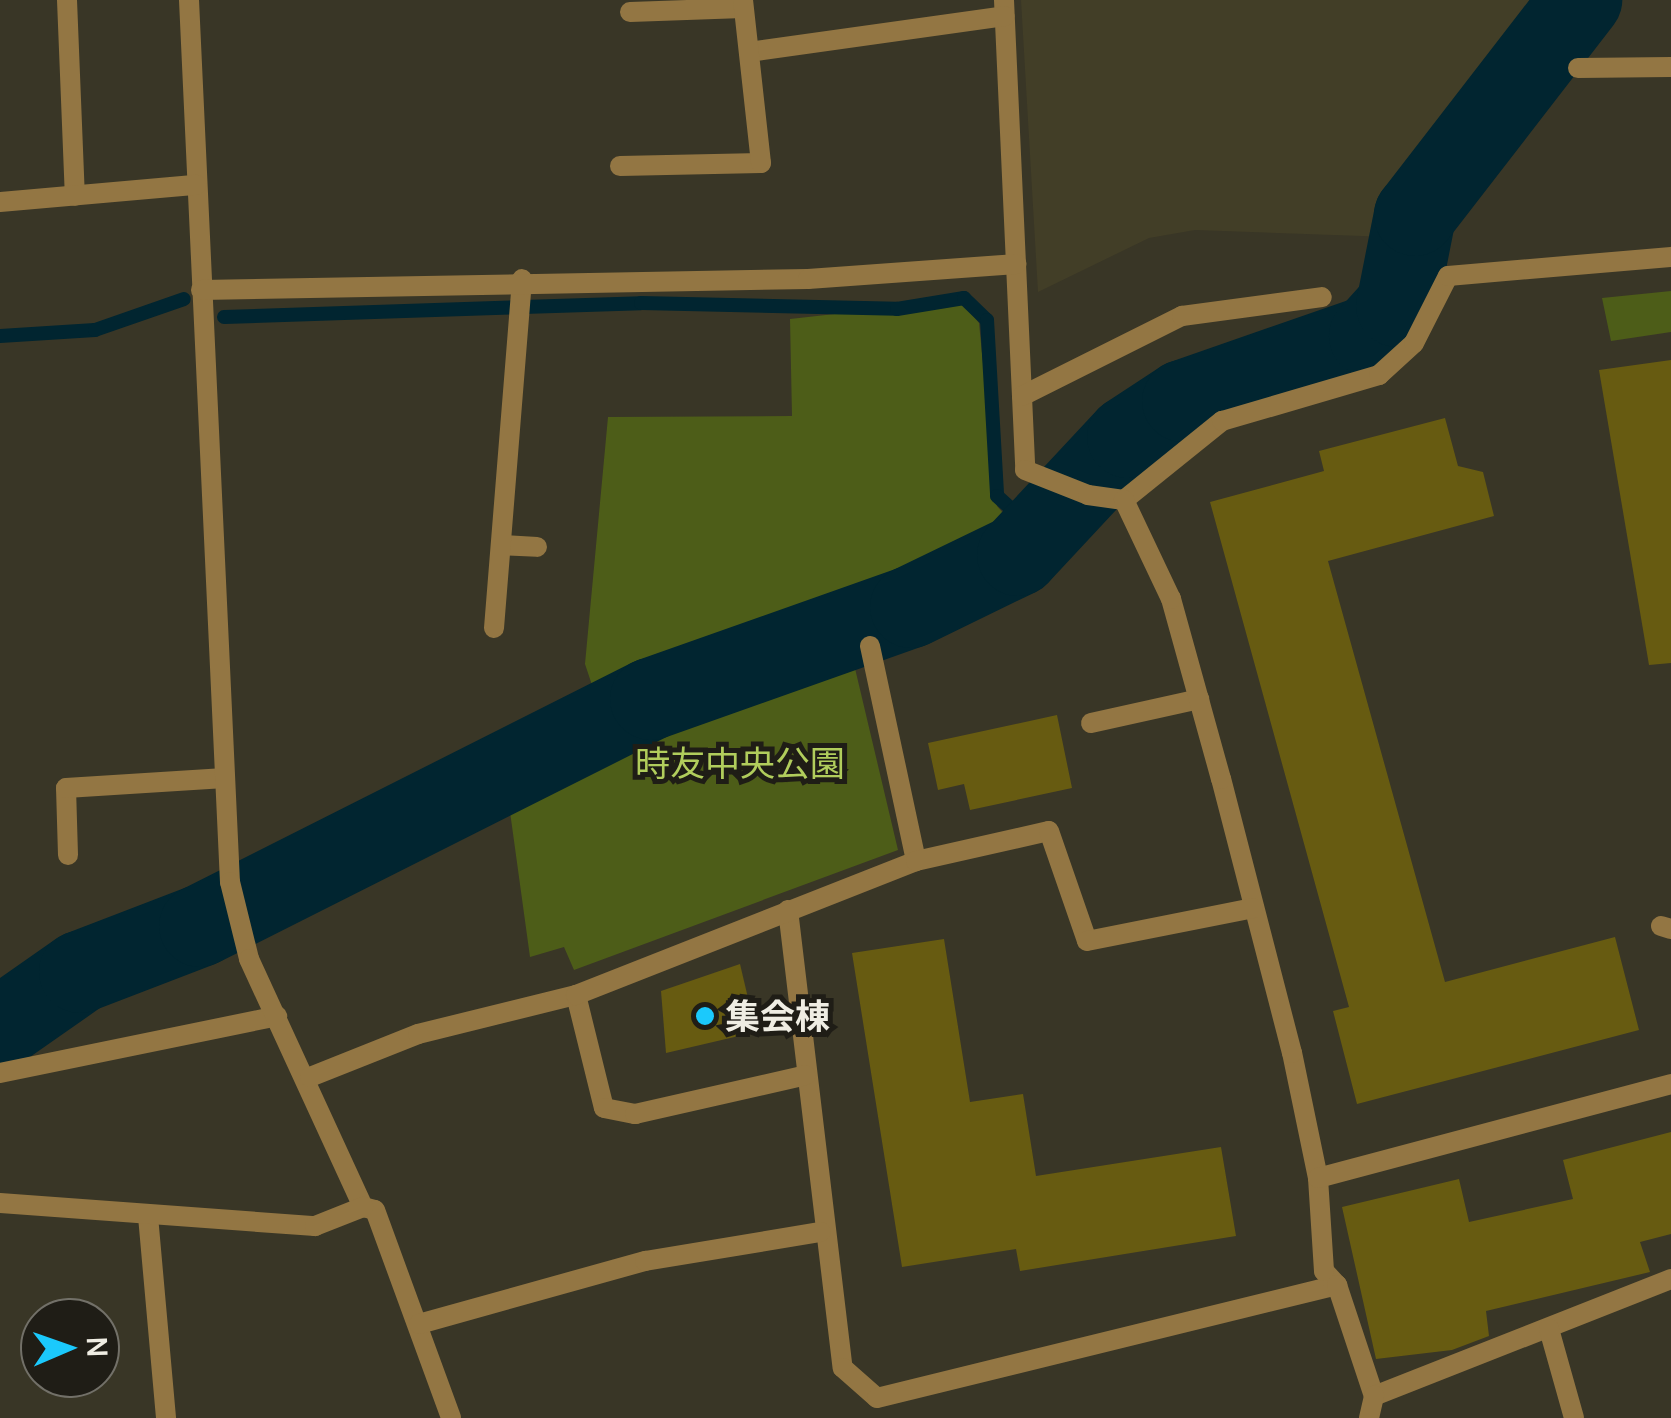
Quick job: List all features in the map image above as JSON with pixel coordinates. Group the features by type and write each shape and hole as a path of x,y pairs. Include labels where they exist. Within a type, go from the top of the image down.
{"street":[{"path":"67,0 75,196"},
{"path":"190,0 230,882 249,959 310,1077 362,1207"},
{"path":"620,166 762,162 743,4 630,12"},
{"path":"748,52 1004,8 1025,470 1124,500 1170,599 1253,908 1318,1178 1324,1271 1337,1285 1374,1396 1368,1418"},
{"path":"1578,68 1671,67"},
{"path":"0,202 196,186"},
{"path":"1124,500 1164,459 1222,421 1378,374 1414,344 1448,276 1671,256"},
{"path":"202,290 522,279 808,279 1016,264"},
{"path":"494,628 522,279"},
{"path":"1022,396 1182,316 1322,298"},
{"path":"501,545 537,546"},
{"path":"870,646 916,861"},
{"path":"1091,723 1199,699"},
{"path":"68,855 66,788 224,778"},
{"path":"310,1077 418,1034 576,995 916,861 1049,831 1088,942 1100,944 1253,908"},
{"path":"788,910 822,1232 843,1368 877,1398 1337,1285"},
{"path":"576,995 604,1108 635,1114 806,1075"},
{"path":"0,1073 278,1016"},
{"path":"1318,1178 1671,1084"},
{"path":"0,1203 315,1226 362,1207 375,1210 450,1418"},
{"path":"148,1216 166,1418"},
{"path":"419,1324 645,1262 822,1232"},
{"path":"1374,1396 1671,1279"},
{"path":"1548,1329 1574,1418"}],"shaded area":[{"path":"1021,0 1558,0 1520,71 1404,186 1390,237 1195,230 1149,238 1038,292"}],"green space":[{"path":"1671,291 1671,332 1611,341 1602,298"},
{"name":"時友中央公園","path":"960,300 979,323 997,506 1020,533 908,587 840,605 898,850 574,970 564,947 530,957 507,790 609,736 585,664 608,417 792,416 790,319"}],"building":[{"path":"1671,360 1671,663 1649,665 1599,370"},
{"path":"1445,418 1458,466 1483,472 1494,516 1328,561 1445,982 1615,937 1639,1030 1357,1104 1333,1011 1349,1007 1210,502 1324,471 1319,451"},
{"path":"1057,715 1072,788 970,810 964,784 938,790 928,743"},
{"path":"944,939 970,1102 1023,1094 1036,1176 1221,1147 1236,1236 1020,1271 1016,1249 902,1267 852,953"},
{"name":"集会棟","path":"740,964 756,1032 666,1053 661,991"},
{"path":"1671,1132 1671,1234 1640,1242 1650,1272 1486,1311 1489,1336 1452,1350 1376,1359 1342,1207 1459,1179 1469,1222 1573,1199 1563,1160"}],"waterway":[{"path":"0,1028 80,972 200,926 651,699 911,607 1018,555 1128,437 1183,401 1370,336 1397,306 1415,215 1581,0"},
{"path":"224,317 641,303 897,309 964,298 987,320 997,496 1040,535"},
{"path":"0,336 95,330 184,299"}],"place":[{"name":"集会棟","path":"705,1016"}]}
